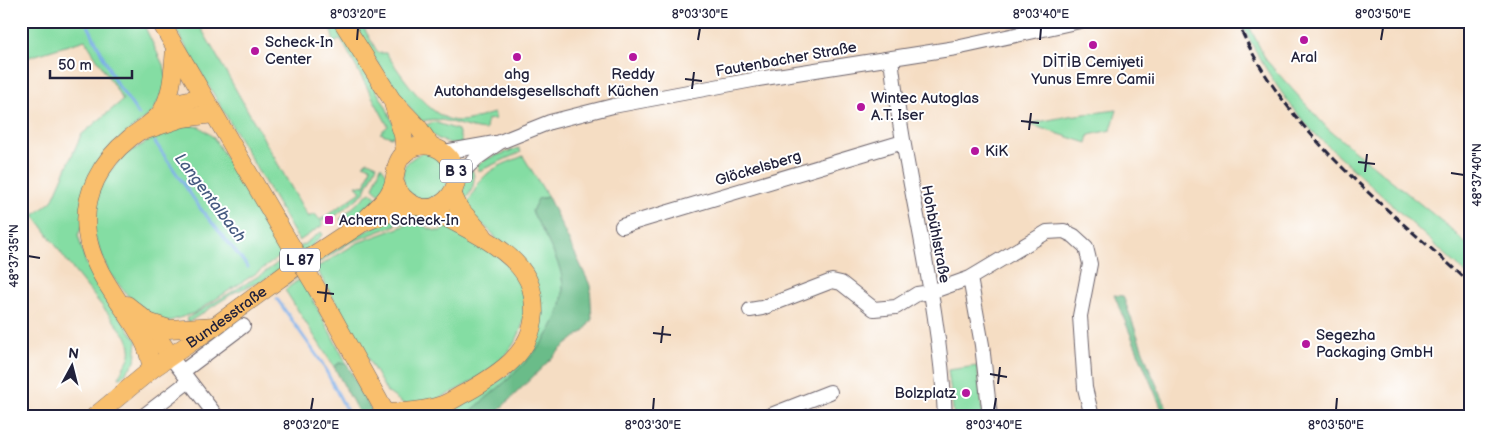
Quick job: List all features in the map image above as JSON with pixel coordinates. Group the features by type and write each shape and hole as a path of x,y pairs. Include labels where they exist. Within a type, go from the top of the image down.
{"main road":[{"name":"L 87","path":"160,21 202,97 320,294 387,415"},
{"name":"B 3","path":"342,21 392,100 437,149 451,158 454,185 437,206 420,206 362,223"},
{"path":"161,113 170,88 175,48"},
{"path":"152,369 144,341 98,268 91,252 86,216 94,181 104,164 116,151 175,103 202,97"},
{"name":"B 3","path":"392,100 403,135 405,153"},
{"path":"140,132 184,118 213,114"},
{"name":"B 3","path":"362,223 384,201 395,183 396,167 405,153 421,146 437,149"},
{"path":"395,183 401,195 487,239"},
{"path":"387,415 405,412 438,411 511,363 520,353 530,333 533,319 533,298 528,280 514,262 487,239 459,208 454,185"},
{"name":"Bundesstraße","path":"94,417 152,369 294,268 362,223"},
{"path":"117,297 148,322 170,356"},
{"path":"148,322 169,329 215,326"}],"street":[{"name":"Fautenbacher Straße","path":"454,185 477,158 500,142 550,122 613,106 956,48 1080,21"},
{"name":"Hohbühlstraße","path":"892,58 903,142 931,292 945,417"},
{"name":"Fautenbacher Straße","path":"437,149 500,142"},
{"name":"Glöckelsberg","path":"622,226 903,142"},
{"path":"750,310 832,281 841,283 874,309 896,307 917,294 931,292 970,278 1047,232 1064,231 1074,236 1086,247 1090,264 1080,316 1085,388 1092,417"},
{"path":"970,278 982,345 990,417"},
{"path":"142,417 185,376 243,326"},
{"path":"170,356 217,417"},
{"path":"766,417 830,392"}],"green space":[{"path":"21,21 142,21 165,69 167,83 153,112 123,136 78,235 86,263 105,296 137,341 135,362 121,378 119,378 121,372 130,355 126,336 74,271 34,215 52,201 81,135 123,100 85,40 23,59"},
{"path":"171,21 197,21 308,217 315,214 320,220 361,192 356,185 365,186 371,167 363,164 368,161 377,165 364,193 329,221 327,218 321,222 323,225 299,241"},
{"path":"329,21 336,21 386,107 398,134 391,137 380,133 388,126 341,39 334,43"},
{"path":"352,21 360,21 378,53 386,53 417,95 437,113 448,119 459,121 494,113 495,119 487,120 486,130 436,120 420,122 376,61"},
{"path":"1248,24 1266,60 1328,129 1450,228 1470,248 1470,277 1315,134 1284,96 1266,69 1243,26"},
{"path":"1117,110 1111,130 1089,135 1087,143 1028,124 1069,116"},
{"path":"434,122 458,130 462,144 441,140 423,126"},
{"path":"189,125 200,127 213,137 285,253 194,313 164,323 134,303 109,273 93,233 97,194 107,174 124,155 174,127"},
{"path":"519,148 521,152 479,171 477,165 489,158"},
{"path":"422,152 440,156 450,179 441,195 423,201 406,192 403,177 406,164"},
{"path":"523,156 548,197 538,199 532,211 559,266 563,289 559,311 549,332 535,352 518,370 464,417 441,417 510,374 541,304 493,234 464,207 478,184 488,173"},
{"path":"381,166 388,175 381,195 373,188"},
{"path":"472,169 473,187 463,202 463,184"},
{"path":"370,192 378,199 360,213 341,221 340,219"},
{"path":"548,197 590,285 592,319 585,330 562,348 492,417 464,417 518,370 535,352 549,332 559,311 563,289 559,266 532,211 538,199"},
{"path":"411,211 445,223 439,227 417,219 400,224 397,214"},
{"path":"393,217 396,225 349,243 284,286 337,249"},
{"path":"412,223 417,223 436,231 445,229 449,225 505,260 517,274 523,290 525,307 523,324 517,339 496,364 468,384 438,399 404,404 387,392 316,268 357,243"},
{"path":"321,232 323,234 308,250 264,280 235,292 189,322 186,319 262,274"},
{"path":"301,278 347,364 339,363 334,367 285,290"},
{"path":"1114,295 1123,296 1150,370 1171,417 1165,417"},
{"path":"339,363 347,364 375,417 361,417 334,367"},
{"name":"Bolzplatz","path":"977,366 983,417 954,417 948,370"}],"waterway":[{"name":"Langentalbach","path":"86,21 115,81 139,115"},
{"name":"Langentalbach","path":"155,142 200,208 248,267"},
{"name":"Langentalbach","path":"277,299 322,363 350,417"}],"railway":[{"path":"1237,21 1257,60 1281,97 1308,131 1371,195 1470,283"}],"place":[{"name":"Aral","path":"1304,40"},
{"name":"DİTİB Cemiyeti Yunus Emre Camii","path":"1093,45"},
{"name":"Scheck-In Center","path":"255,51"},
{"name":"ahg Autohandelsgesellschaft","path":"517,57"},
{"name":"Reddy Küchen","path":"633,57"},
{"name":"Wintec Autoglas A.T. Iser","path":"861,107"},
{"name":"KiK","path":"975,151"},
{"name":"Achern Scheck-In","path":"329,220"},
{"name":"Segezha Packaging GmbH","path":"1306,344"},
{"name":"Bolzplatz","path":"966,393"}]}
